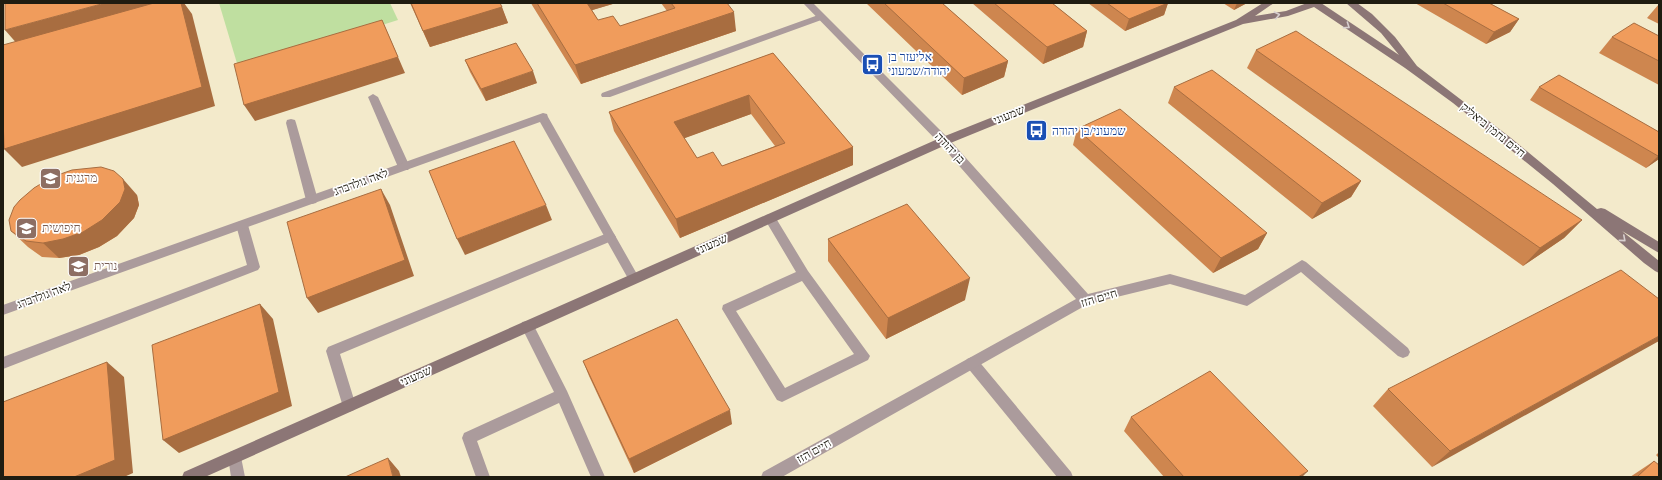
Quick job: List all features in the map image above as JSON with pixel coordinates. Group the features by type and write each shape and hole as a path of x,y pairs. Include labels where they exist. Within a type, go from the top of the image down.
{"street":[{"name":"בן יהודה","path":"808,3 944,141 1085,300"},
{"name":"שמעוני","path":"189,477 944,141 1239,22 1269,3"},
{"name":"שמעוני","path":"1239,22 1288,13 1315,3"},
{"name":"חיים נחמן ביאליק","path":"1315,3 1365,38 1412,67 1573,195 1627,243 1659,268"},
{"name":"חיים נחמן ביאליק","path":"1351,3 1386,32 1404,53 1412,67"},
{"path":"606,95 821,17"},
{"path":"373,97 404,167"},
{"name":"לאה גולדברג","path":"3,310 543,117 634,279"},
{"path":"291,123 312,200"},
{"name":"חיים נחמן ביאליק","path":"1573,195 1659,248"},
{"path":"770,218 804,274 863,356 782,396 728,309 804,274"},
{"path":"3,363 254,267 242,225"},
{"path":"349,406 333,351 610,237"},
{"name":"חיים הזז","path":"768,477 1085,300 1170,279 1247,301 1302,265 1403,352"},
{"path":"527,326 562,395 598,477"},
{"path":"972,363 1066,477"},
{"path":"483,477 469,438 562,395"},
{"path":"235,457 238,477"}],"green space":[{"path":"219,3 390,3 398,20 239,70"}],"building":[{"path":"5,3 105,3 5,30"},
{"path":"154,3 181,3 202,87 4,149 3,45"},
{"path":"411,3 500,3 502,7 423,31"},
{"path":"537,3 587,3 598,20 613,16 620,26 675,8 671,3 727,3 734,12 575,65"},
{"path":"884,3 942,3 1008,61 964,78"},
{"path":"994,3 1052,3 1087,31 1047,47"},
{"path":"1107,3 1168,3 1129,19"},
{"path":"1443,3 1489,3 1519,19 1494,32"},
{"path":"382,20 398,57 244,105 234,64"},
{"path":"1634,23 1659,36 1659,61 1612,37"},
{"path":"1296,31 1582,220 1540,248 1256,50"},
{"path":"516,43 533,71 481,89 465,60"},
{"path":"773,53 853,147 676,219 609,112","holes":["749,95 785,143 722,166 713,152 697,158 674,122"]},
{"path":"1212,70 1361,181 1322,203 1174,87"},
{"path":"1559,75 1659,132 1659,156 1539,87"},
{"path":"1120,109 1267,233 1221,258 1077,129"},
{"path":"514,141 546,205 457,239 429,171"},
{"path":"101,167 114,171 123,179 125,189 120,202 102,220 83,232 63,239 43,243 26,241 11,231 9,220 14,207 34,188 52,177 72,170"},
{"path":"381,189 405,260 307,298 287,222"},
{"path":"907,204 970,278 888,318 828,239"},
{"path":"1621,270 1659,299 1659,336 1450,451 1388,389"},
{"path":"260,304 279,392 163,440 152,345"},
{"path":"677,319 730,410 629,459 583,361"},
{"path":"107,362 115,460 74,477 3,477 3,402"},
{"path":"1210,371 1308,471 1298,477 1184,477 1131,417"},
{"path":"388,458 393,477 345,477"},
{"path":"1654,461 1659,465 1659,477 1637,477"}],"place":[{"name":"אליעזר בן יהודה/שמעוני","path":"872,64"},
{"name":"שמעוני/בן יהודה","path":"1036,131"},
{"name":"מרגנית","path":"51,178"},
{"name":"חיפושית","path":"27,228"},
{"name":"נורית","path":"79,266"}]}
